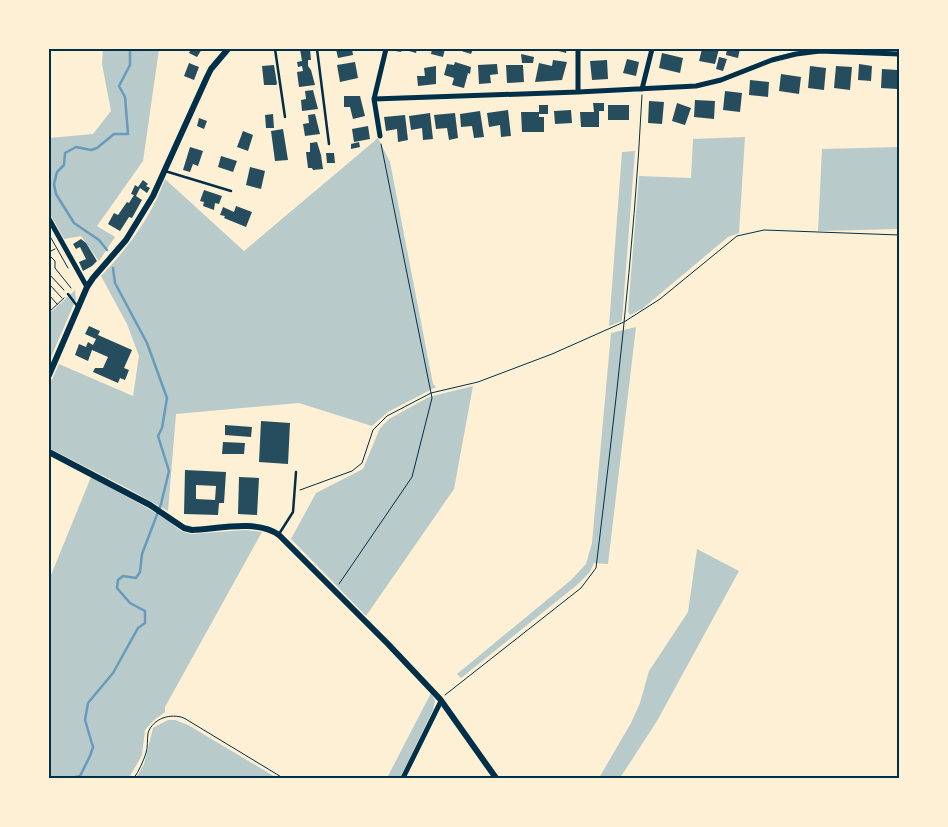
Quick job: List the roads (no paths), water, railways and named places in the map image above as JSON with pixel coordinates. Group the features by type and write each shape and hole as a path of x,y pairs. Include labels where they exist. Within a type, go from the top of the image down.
{"street":[{"path":"49,375 87,288 98,271 126,240 152,196 207,78 228,49"},
{"path":"380,136 374,100 386,49"},
{"path":"578,49 578,92"},
{"path":"642,89 652,49"},
{"path":"374,100 696,86 721,80 772,60 796,54 832,50 899,54"},
{"path":"49,219 87,288"},
{"path":"49,452 150,505 184,528 192,530 256,526 278,535 388,644 440,700 496,778"},
{"path":"403,778 440,700"}],"lane":[{"path":"275,49 284,118"},
{"path":"316,49 329,144"},
{"path":"165,171 231,191"},
{"path":"68,294 79,307"},
{"path":"278,535 293,512 296,472"}],"waterway":[{"path":"107,250 99,240 74,223 56,194 54,184 57,172 64,165 65,153 76,147 91,150 97,148 114,134 128,134 125,97 119,86 130,65 130,49"},
{"path":"71,778 80,776 93,747 85,720 88,703 113,673 138,628 145,623 145,611 130,603 117,588 118,580 123,576 136,578 140,572 142,554 161,504 169,471 158,436 162,428 167,398 147,343 115,283 113,268"}]}
